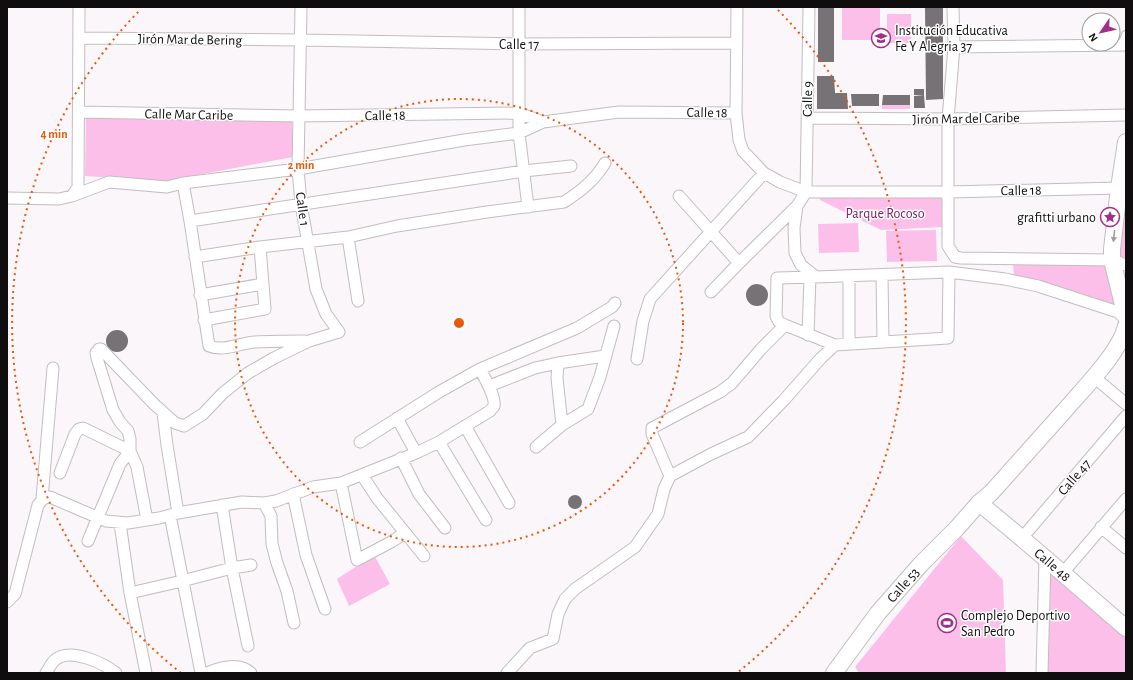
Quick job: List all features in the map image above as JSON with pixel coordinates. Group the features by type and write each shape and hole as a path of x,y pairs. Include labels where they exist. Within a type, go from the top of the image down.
{"street":[{"path":"72,196 78,186 79,7"},
{"name":"Calle 1","path":"301,7 298,169 301,204 316,289 326,314 339,332 309,341"},
{"path":"519,7 519,132 528,207"},
{"path":"736,113 737,7"},
{"name":"Calle 9","path":"806,192 808,7"},
{"path":"953,7 954,47 948,119 948,246 955,257 1119,263"},
{"name":"Jirón Mar de Bering","path":"79,38 301,40"},
{"name":"Calle 17","path":"301,40 519,44 736,43"},
{"path":"954,47 1124,41"},
{"name":"Calle Mar Caribe","path":"78,112 299,116"},
{"name":"Calle 18","path":"299,116 519,113 543,122 619,112 736,113 740,147 743,152 764,173 780,182 806,192 948,192 1119,188"},
{"name":"Jirón Mar del Caribe","path":"807,118 948,119 1126,115"},
{"path":"7,198 59,199 72,196 109,182 167,187 183,183 298,169 519,132 543,122"},
{"path":"1126,142 1112,249 1119,263 1126,317"},
{"path":"194,257 307,240 348,236 488,212 564,202 591,182 605,163"},
{"path":"190,221 524,171 571,166"},
{"path":"637,359 643,321 650,299 764,173"},
{"path":"183,183 208,346 223,349 253,342 309,341"},
{"path":"711,292 798,206 806,192"},
{"path":"679,196 739,263"},
{"path":"798,206 794,228 795,253 801,265 813,277"},
{"path":"348,236 358,301"},
{"path":"204,320 265,309 260,247"},
{"path":"949,272 948,338 835,345 785,326 779,322 776,316 777,278 949,272 1005,278 1038,286 1118,312 1125,327"},
{"path":"882,275 884,342"},
{"path":"849,276 849,344"},
{"path":"808,334 813,277"},
{"path":"200,295 263,284"},
{"path":"360,442 439,392 480,369 577,328 612,307 615,303"},
{"path":"536,447 562,425 588,409 600,377 614,326"},
{"path":"670,476 652,434 652,428 720,392 732,383 761,349 785,326"},
{"name":"Calle 53","path":"834,673 878,613 921,564 980,503 991,494 1094,377 1119,344 1125,327"},
{"name":"Calle 53","path":"980,503 984,490 1114,343 1125,327"},
{"path":"147,520 137,467 130,451 128,431 120,422 113,410 97,358 96,353 99,349 101,349 174,423 184,426 203,414 223,392 248,373 274,358 309,341"},
{"path":"507,673 530,648 553,639 558,614 565,599 575,589 634,547 658,514 664,489 670,476 711,454 748,437 784,400 821,358 835,345"},
{"path":"489,386 535,368 605,356"},
{"path":"558,363 557,378 562,425"},
{"path":"7,602 14,594 38,505 42,499 53,368"},
{"path":"42,499 50,497 96,518 106,521 128,523 242,502 264,503 276,501 313,487 341,483 416,453 439,442 490,411 494,406 489,386 480,369"},
{"path":"1094,377 1126,404"},
{"path":"163,413 182,581 201,673"},
{"name":"Calle 47","path":"1022,538 1126,416"},
{"path":"397,418 416,453"},
{"path":"465,426 509,503"},
{"path":"60,474 75,434 79,429 83,428 130,451"},
{"path":"439,442 486,520"},
{"path":"88,541 96,518 120,464 130,451"},
{"path":"401,458 419,494 444,528"},
{"path":"362,475 377,498 424,556"},
{"path":"341,483 357,560 405,533"},
{"path":"293,494 306,555 325,609"},
{"path":"1062,574 1126,498"},
{"path":"264,503 271,516 272,544 287,591 294,623"},
{"name":"Calle 48","path":"980,503 1126,628"},
{"path":"222,505 232,568 248,646"},
{"path":"120,522 130,593 146,673"},
{"path":"1101,527 1126,548"},
{"path":"1042,673 1045,558"},
{"path":"130,593 232,568 251,565"},
{"path":"46,673 53,661 60,656 68,655 92,660 108,667 116,673"},
{"path":"207,673 220,668 240,666 251,673"}],"green space":[{"path":"842,7 880,7 880,40 842,40"},
{"path":"887,14 911,14 911,43 887,43"},
{"path":"882,105 910,105 910,109 882,109"},
{"path":"86,118 292,120 293,157 166,181 85,176"},
{"path":"1126,159 1126,263 1114,259"},
{"name":"Parque Rocoso","path":"944,194 943,227 881,230 820,200 820,196"},
{"path":"858,223 859,252 819,253 818,224"},
{"path":"936,230 937,261 887,262 886,231"},
{"path":"1110,264 1122,310 1014,276 1013,265"},
{"name":"Complejo Deportivo San Pedro","path":"961,536 1003,580 1006,673 859,673 855,667"},
{"path":"374,555 390,584 349,606 337,579"},
{"path":"1049,567 1126,636 1126,673 1047,673"}],"building":[{"path":"818,7 834,7 834,62 818,62"},
{"path":"925,7 943,7 943,99 926,100"},
{"path":"817,76 834,76 835,93 847,93 848,109 817,109"},
{"path":"914,89 924,89 924,95 914,95"},
{"path":"851,94 879,94 879,106 852,106"},
{"path":"883,95 910,95 910,105 882,105"},
{"path":"924,95 925,108 914,108 914,96"},
{"path":"757,284 765,287 768,295 765,303 757,306 749,303 746,295 749,287"},
{"path":"117,330 125,333 128,341 125,349 117,352 109,349 106,341 109,333"},
{"path":"572,495 578,495 582,499 582,505 578,509 572,509 568,505 568,499"}],"place":[{"name":"Institución Educativa Fe Y Alegria 37","path":"881,38"},
{"name":"grafitti urbano","path":"1110,217"},
{"name":"Complejo Deportivo San Pedro","path":"947,623"}]}
